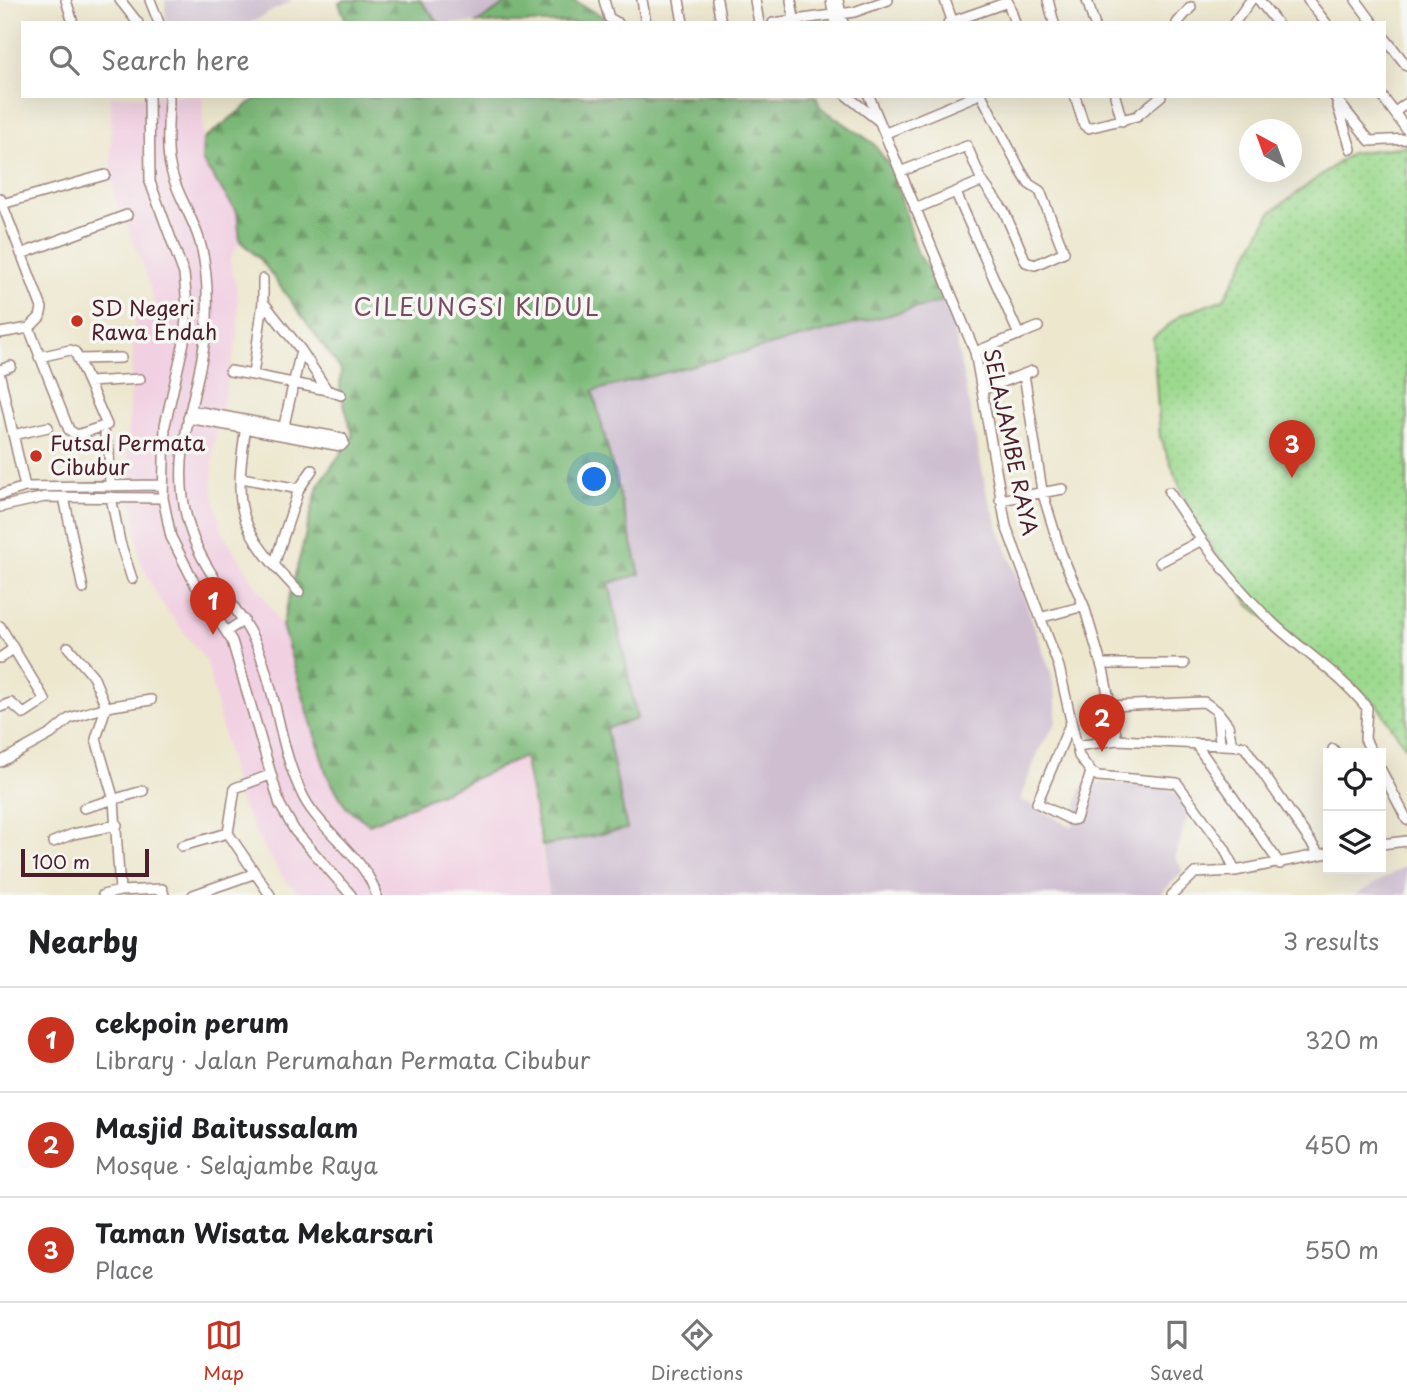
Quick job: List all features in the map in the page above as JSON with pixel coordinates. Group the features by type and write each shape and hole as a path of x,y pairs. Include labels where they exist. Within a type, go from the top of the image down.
{"street":[{"path":"66,0 72,21"},
{"path":"120,0 136,21"},
{"path":"150,0 158,21"},
{"path":"604,0 607,16 615,21"},
{"path":"642,0 646,21"},
{"path":"679,0 683,21"},
{"path":"717,0 721,21"},
{"path":"755,0 759,21"},
{"path":"791,0 794,19"},
{"path":"831,0 838,18"},
{"path":"838,0 838,18"},
{"path":"783,21 838,18 888,0"},
{"path":"945,0 959,20 1012,1 1015,21"},
{"path":"1048,0 1053,21"},
{"path":"1087,0 1093,21"},
{"path":"1235,21 1251,0"},
{"path":"1259,0 1275,21"},
{"path":"1308,0 1324,21"},
{"path":"1356,0 1372,21"},
{"path":"1179,21 1191,7"},
{"path":"1386,40 1407,66"},
{"path":"149,98 150,182 184,274 187,306 184,342 165,425 162,485 171,537 180,558 260,655 280,731 304,797 331,836 369,876 376,895"},
{"path":"169,98 169,162 199,239 207,279 204,341 189,414 181,479 188,524 236,625 270,775 280,805 295,831 351,895"},
{"path":"849,98 881,122"},
{"name":"SELAJAMBE RAYA","path":"870,98 975,352 1000,500 1017,557 1043,617 1079,756 1091,772"},
{"path":"886,133 970,98"},
{"path":"902,171 966,145 982,181 1004,211 1026,262 1035,265 1064,252 1040,191 1025,177 983,98"},
{"path":"1077,98 1086,127 1122,121 1144,112 1157,98"},
{"path":"1116,98 1122,121"},
{"path":"1335,98 1352,149"},
{"path":"1336,98 1370,141 1407,139"},
{"path":"1384,98 1407,130"},
{"path":"1395,112 1407,103"},
{"path":"0,333 29,328 40,317 42,308 1,201 105,175"},
{"path":"915,209 982,181"},
{"path":"956,193 1018,335"},
{"path":"21,254 127,215"},
{"path":"253,375 263,302 263,279"},
{"path":"263,302 301,350 327,390"},
{"path":"975,352 1038,327"},
{"path":"29,328 39,357 65,422 74,435 107,425 79,359 70,350 39,357"},
{"path":"283,431 301,350"},
{"path":"79,359 121,358"},
{"path":"0,370 11,366"},
{"path":"230,371 341,395"},
{"path":"982,390 1028,372 1042,491 1061,553 1084,606 1101,664 1117,740"},
{"path":"0,376 25,488"},
{"path":"89,382 140,379"},
{"path":"189,414 247,423 341,446 344,443 342,438 283,431"},
{"path":"247,423 242,478 243,515 274,565 299,592"},
{"path":"13,435 48,427"},
{"path":"105,435 109,450 110,486"},
{"path":"274,565 299,489 312,470"},
{"path":"242,478 299,489"},
{"path":"0,495 25,488 162,485"},
{"path":"1000,500 1063,489"},
{"path":"1169,492 1220,566 1276,626 1348,683 1367,708 1365,739 1370,748"},
{"path":"64,497 83,589"},
{"path":"111,497 120,542 132,579"},
{"path":"0,507 27,499 163,498"},
{"path":"1160,562 1202,540"},
{"path":"1043,617 1084,606"},
{"path":"0,626 45,701 24,714 11,702 0,707"},
{"path":"68,647 93,676 106,707 96,740 114,800 120,891"},
{"path":"0,658 13,649"},
{"path":"1101,664 1184,664"},
{"path":"0,762 51,734 70,718 106,707 151,700"},
{"path":"1110,706 1204,702 1217,711 1228,725 1233,744"},
{"path":"1217,711 1220,743"},
{"path":"1072,721 1037,801 1038,805 1075,820 1091,772 1177,783 1225,849 1235,871"},
{"path":"1077,746 1117,740 1220,743 1247,749 1323,853"},
{"path":"1195,743 1280,864"},
{"path":"270,775 235,788 228,833 253,874 270,895"},
{"path":"1386,780 1407,820"},
{"path":"84,808 143,791"},
{"path":"52,842 73,834 117,825"},
{"path":"182,846 228,833"},
{"path":"1386,841 1407,841"},
{"path":"1175,894 1195,873 1235,871 1323,854"},
{"path":"193,895 253,874"},
{"path":"103,895 120,891 162,889 164,895"}],"shaded area":[{"path":"165,0 293,0 254,21 166,21"},
{"path":"420,0 511,0 480,21 437,21"},
{"path":"111,98 202,98 202,161 237,212 240,241 230,260 238,296 238,335 213,448 212,492 223,533 282,626 327,775 369,824 524,757 549,895 302,895 284,879 257,837 237,795 207,662 159,600 140,560 127,458 135,312 155,307 146,273 114,195"},
{"path":"948,300 987,494 1051,673 1056,697 1056,723 1039,750 1020,799 1072,827 1081,788 1095,783 1158,785 1178,794 1189,811 1175,857 1183,871 1160,895 549,895 542,846 627,829 605,727 637,718 609,583 640,573 593,391"},
{"path":"1407,865 1407,895 1355,895"}],"green space":[{"path":"345,0 420,0 437,21 346,21 339,3"},
{"path":"511,0 572,0 611,21 480,21"},
{"path":"256,98 817,98 820,107 873,143 892,169 917,252 948,300 593,391 640,574 609,583 637,719 606,728 627,829 542,846 524,757 369,824 346,807 327,775 282,626 318,486 353,436 340,390 341,370 261,260 240,241 237,212 202,161 203,140"},
{"path":"1407,146 1407,749 1377,705 1249,605 1193,519 1160,437 1153,338 1181,315 1224,299 1271,212 1351,153"}],"place":[{"name":"SD Negeri Rawa Endah","path":"77,321"},
{"name":"Futsal Permata Cibubur","path":"36,456"},
{"name":"Taman Wisata Mekarsari","path":"1292,478"},
{"name":"cekpoin perum","path":"213,635"},
{"name":"Masjid Baitussalam","path":"1102,752"}],"district":[{"name":"CILEUNGSI KIDUL","path":"477,308"}]}
